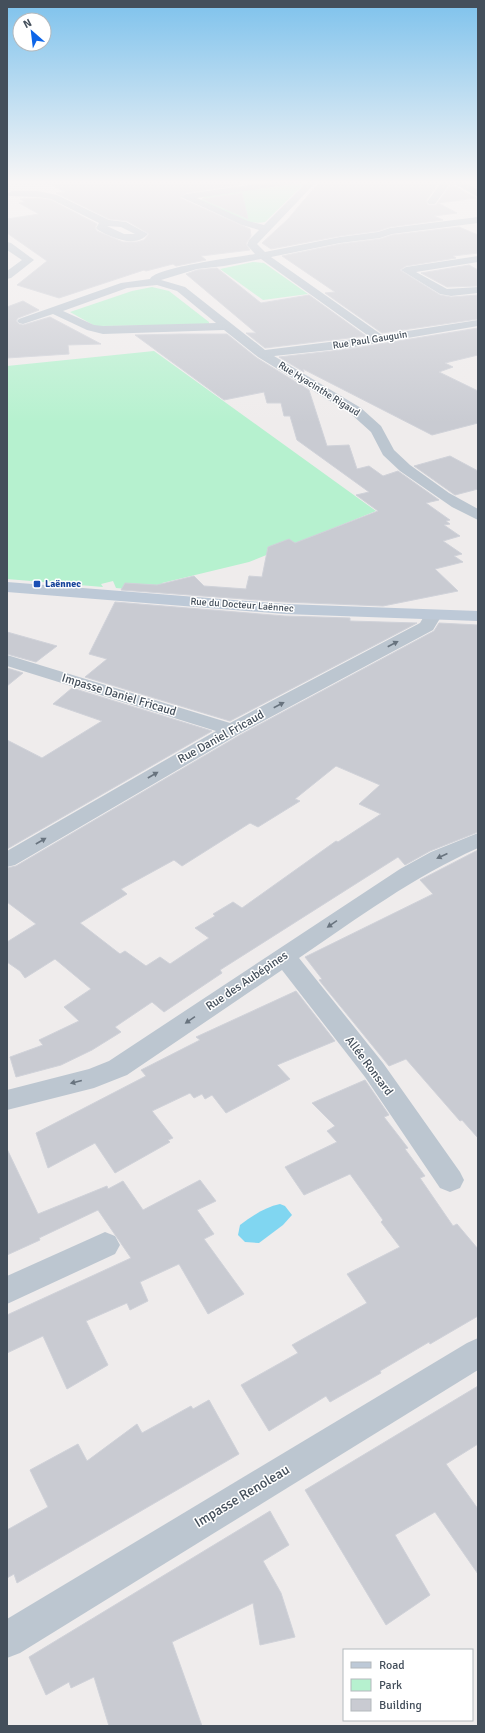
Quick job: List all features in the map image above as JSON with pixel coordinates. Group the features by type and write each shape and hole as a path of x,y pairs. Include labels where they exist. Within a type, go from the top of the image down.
{"street":[{"path":"7,276 29,261"},
{"path":"157,282 155,279 159,276 185,268 234,261"},
{"path":"270,261 380,339"},
{"path":"465,261 406,270 444,292 451,293 478,289"},
{"path":"436,265 450,273"},
{"path":"464,281 478,289"},
{"name":"Rue Hyacinthe Rigaud","path":"23,321 125,285 157,282 181,289 262,354 356,411 378,432 388,451 401,464 465,510 478,515"},
{"path":"53,310 91,328 103,330 228,326"},
{"name":"Rue Paul Gauguin","path":"262,354 380,339 478,323"},
{"name":"Rue du Docteur Laënnec","path":"7,587 285,609 433,616 478,616"},
{"name":"Rue Daniel Fricaud","path":"7,860 232,730 427,626 433,616"},
{"name":"Impasse Daniel Fricaud","path":"7,660 232,730"},
{"name":"Rue des Aubépines","path":"7,1100 94,1078 118,1068 408,874 439,857 478,840"},
{"name":"Allée Ronsard","path":"284,956 374,1070 450,1180"},
{"path":"7,1290 105,1245"},
{"name":"Impasse Renoleau","path":"7,1640 478,1352"}],"green space":[{"path":"253,262 264,263 308,294 263,300 220,269"},
{"path":"152,287 169,291 209,322 209,325 95,326 70,312 132,291"},
{"path":"154,351 376,511 249,562 162,583 159,592 116,588 113,581 101,584 103,587 7,579 7,366"}],"water":[{"path":"280,1204 285,1206 292,1215 283,1225 259,1243 245,1242 238,1235 240,1225 254,1215 274,1205"}],"building":[{"path":"47,261 202,261 176,266 173,264 146,271 144,270 59,298 17,285"},
{"path":"289,261 438,261 406,266 400,270 440,295 451,297 478,295 478,319 382,333 325,293 335,292"},
{"path":"469,265 478,270 478,286 447,287 421,273"},
{"path":"217,268 261,303 309,295 366,336 265,348 246,333 256,333 186,274 197,270"},
{"path":"23,301 39,310 18,318 16,321 19,324 23,325 50,317 101,344 68,345 69,354 7,358 7,307"},
{"path":"478,328 478,355 445,363 453,367 439,372 478,391 478,423 432,435 303,369 304,372 279,357 349,349"},
{"path":"227,334 257,358 309,390 327,446 349,445 357,469 369,466 383,476 398,471 439,500 426,503 450,520 446,521 450,524 444,525 460,536 443,541 462,554 454,556 463,562 435,569 458,591 383,606 285,602 121,590 125,583 157,585 194,576 204,586 246,589 249,576 262,577 268,547 289,539 295,543 378,511 356,495 369,492 297,440 290,416 284,416 281,403 267,403 264,392 224,400 135,335"},
{"path":"450,456 478,471 478,489 455,495 414,466"},
{"path":"115,602 285,616 350,618 350,621 417,623 230,721 85,677 107,659 89,654"},
{"path":"439,623 478,625 478,832 430,851 405,865 398,857 220,970 222,973 164,1012 152,1002 115,1027 121,1032 92,1050 61,1065 16,1077 10,1057 43,1045 39,1040 79,1021 64,1007 91,989 55,959 25,978 20,971 7,962 7,942 36,924 7,902 7,868 16,866 240,735 434,631","holes":["336,766 380,785 359,804 381,814 338,842 336,841 242,908 233,902 213,914 215,916 195,928 209,938 170,964 160,957 146,966 125,951 120,954 80,923 127,894 121,889 174,860 182,866 250,823 258,827 300,801 295,799"]},
{"path":"7,632 57,646 36,662 7,654"},
{"path":"7,668 23,673 7,686"},
{"path":"72,688 212,731 7,849 7,740 42,758 102,721 53,704"},
{"path":"478,850 478,1138 462,1120 460,1121 406,1059 389,1066 319,980 322,979 305,957 433,894 420,880"},
{"path":"296,991 335,1041 277,1065 290,1079 226,1113 212,1095 205,1099 202,1094 194,1098 190,1093 152,1111 173,1138 168,1140 170,1142 115,1173 95,1143 48,1168 36,1133 146,1076 141,1070 200,1040 196,1037"},
{"path":"365,1080 389,1115 384,1117 408,1148 405,1149 425,1176 420,1178 453,1226 457,1224 478,1249 478,1316 430,1344 429,1342 380,1371 381,1373 330,1402 326,1396 269,1431 241,1385 298,1353 292,1345 367,1303 347,1274 400,1247 381,1222 383,1220 350,1174 304,1195 285,1167 337,1142 327,1131 335,1126 312,1103"},
{"path":"7,1149 38,1214 107,1186 108,1189 123,1181 143,1210 200,1180 216,1201 197,1210 214,1234 204,1239 244,1294 208,1314 179,1264 140,1282 148,1301 130,1310 127,1303 86,1321 108,1365 67,1389 43,1336 7,1353 7,1315 131,1258 98,1210 7,1255"},
{"path":"478,1386 478,1444 446,1464 478,1509 478,1574 435,1512 395,1535 430,1595 386,1625 305,1490"},
{"path":"209,1400 239,1454 17,1583 14,1574 7,1578 7,1530 48,1507 30,1470 78,1444 87,1461 137,1424 142,1433 191,1406 193,1409"},
{"path":"270,1511 289,1545 263,1561 281,1593 295,1637 260,1645 253,1603 172,1642 202,1726 109,1726 94,1677 71,1688 69,1682 46,1695 29,1657"}],"place":[{"name":"Laënnec","path":"37,584"}]}
